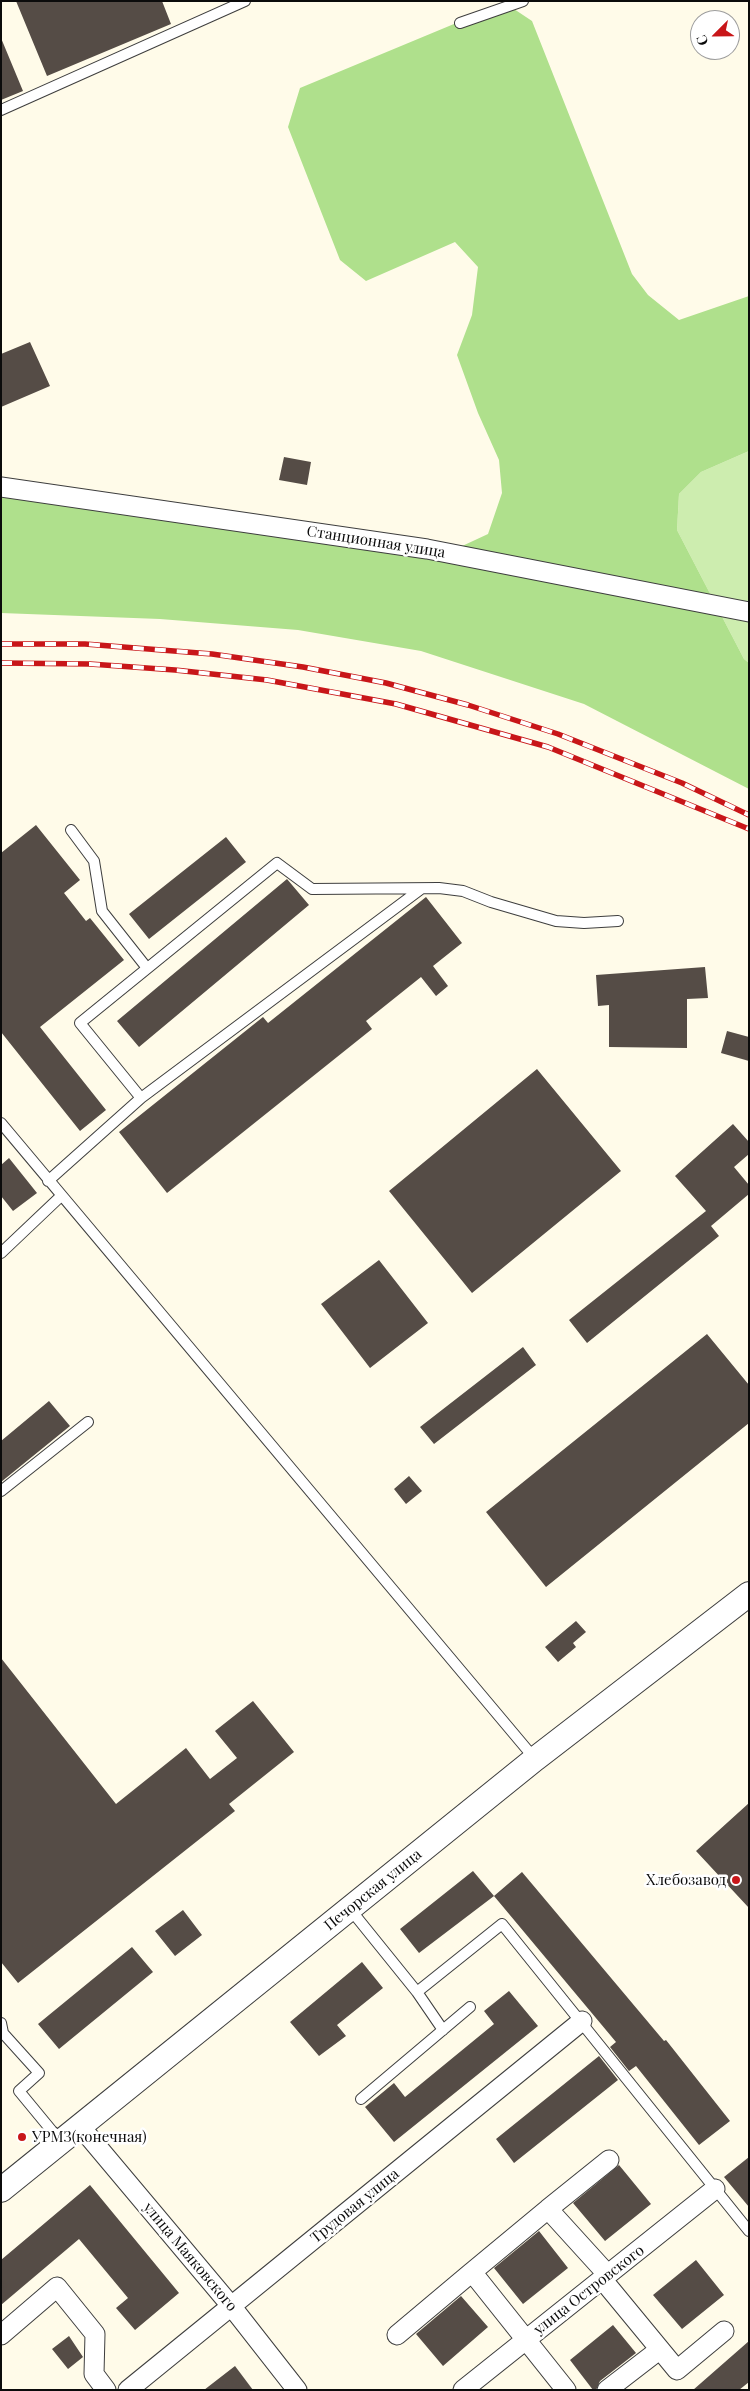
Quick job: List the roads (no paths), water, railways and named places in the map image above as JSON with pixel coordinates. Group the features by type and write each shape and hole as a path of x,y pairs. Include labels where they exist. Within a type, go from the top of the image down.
{"street":[{"name":"Станционная улица","path":"1,487 427,549 749,612"},
{"name":"Печорская улица","path":"1,2190 535,1759 749,1594"},
{"name":"Трудовая улица","path":"128,2390 582,2021"},
{"name":"улица Маяковского","path":"71,2133 232,2306 297,2390"},
{"path":"397,2335 609,2160"},
{"name":"улица Островского","path":"463,2390 715,2190"},
{"path":"548,2209 605,2277 659,2350 677,2370 724,2331"},
{"path":"472,2272 566,2390"},
{"path":"1,2335 57,2287 95,2334 94,2374 106,2390"},
{"path":"607,2390 659,2350"}],"lane":[{"path":"1,110 245,1"},
{"path":"460,23 523,1"},
{"path":"71,830 94,861 102,911 147,968"},
{"path":"141,1098 80,1023 277,863 312,889 439,888 462,890 491,902 556,920 584,923 618,921"},
{"path":"48,1181 141,1098 420,889"},
{"path":"1,1123 60,1196 535,1759"},
{"path":"1,1253 60,1196"},
{"path":"1,1491 88,1422"},
{"path":"350,1909 418,1992 443,2030"},
{"path":"418,1992 502,1924 582,2021 749,2231"},
{"path":"361,2099 470,2007"},
{"path":"2,2031 39,2073 20,2091 52,2131 71,2133"}],"railway":[{"path":"1,644 85,644 212,654 303,667 386,683 468,705 558,734 682,783 749,815"},
{"path":"1,663 90,664 175,670 267,680 396,704 548,747 749,829"}],"place":[{"name":"Хлебозавод","path":"736,1880"},
{"name":"УРМЗ(конечная)","path":"22,2137"}]}
